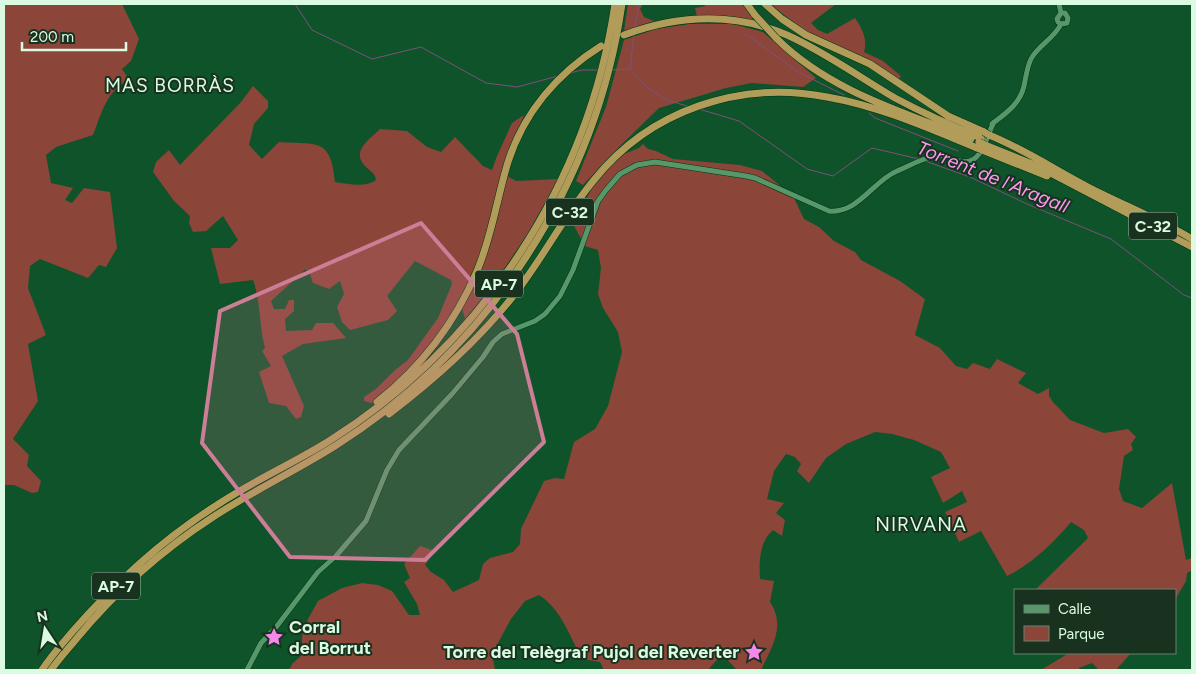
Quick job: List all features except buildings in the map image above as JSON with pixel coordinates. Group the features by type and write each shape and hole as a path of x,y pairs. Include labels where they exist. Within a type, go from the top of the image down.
{"highway":[{"name":"AP-7","path":"42,670 49,659 92,609 148,557 203,514 264,477 327,443 364,418 400,390 458,335 507,273 545,214 575,150 598,84 608,45 615,4"},
{"name":"AP-7","path":"52,670 98,613 129,582 162,554 220,512 335,446 392,405 445,358 480,319 501,294 523,262 559,202 588,137 609,70 622,4"},
{"name":"C-32","path":"747,4 755,16 776,38 807,65 846,88 983,141 1036,158 1087,187 1192,238"},
{"name":"C-32","path":"765,4 782,19 806,34 870,64 983,141"},
{"name":"C-32","path":"624,34 657,24 692,19 726,19 760,26 787,35 934,118 1037,166 1192,247"},
{"path":"264,477 340,429 379,401 409,374 432,348 462,302 477,270 489,237 509,160 526,121 558,79 578,62 602,46"},
{"name":"C-32","path":"335,446 380,420 461,354 492,322 514,294 535,266 583,193 600,172 637,138 673,116 706,103 739,95 775,92 810,94 844,100 983,141"}],"street":[{"path":"1059,4 1061,13"},
{"path":"1061,13 1066,14 1068,18 1067,23 1061,24"},
{"path":"1061,13 1057,18 1061,24"},
{"path":"247,670 262,643 318,572 336,556 366,521 387,470 399,450 452,394 493,342 502,334 534,321 545,314 556,301 573,270 598,201 620,174 630,168 643,164 664,163 746,176 755,178 828,211 834,211 856,202 888,175 930,158 941,156 966,162 974,159 986,130 1009,111 1019,99 1030,60 1041,46 1056,34 1061,24"}],"highlighted area":[{"path":"421,223 517,334 544,442 425,560 290,557 202,443 220,311"}],"green space":[{"path":"4,4 122,4 139,39 131,61 122,69 129,79 115,91 106,103 93,135 56,147 46,155 51,183 73,188 65,200 72,203 84,188 110,192 117,248 106,267 99,265 88,278 40,259 30,266 28,288 46,335 28,344 38,401 13,439 29,455 27,466 41,481 38,492 32,493 14,485 4,485"},
{"path":"628,4 643,4 640,9 644,17 654,21 624,31"},
{"path":"704,4 743,4 754,21 720,15 697,16 695,8 705,6"},
{"path":"769,4 836,4 811,23 818,30 827,34 855,18 864,34 864,52 883,61 901,76 899,79 876,63 812,35"},
{"path":"690,24 733,24 763,32 816,78 803,87 752,83 726,88 659,108 583,185 576,181 606,107 624,40 656,29"},
{"path":"253,86 268,101 268,108 254,124 249,145 262,159 279,142 320,146 326,150 330,157 335,182 362,185 376,180 372,172 362,162 360,152 366,142 380,129 407,131 427,147 441,152 455,137 483,166 492,170 512,123 524,115 502,173 516,181 558,179 528,233 496,281 465,319 460,301 440,334 403,377 371,403 364,401 364,397 376,389 408,360 438,318 452,284 451,280 415,261 387,296 397,311 388,320 350,330 342,322 337,307 344,294 340,281 329,289 313,283 309,271 305,270 271,301 274,309 285,309 289,300 294,300 294,311 285,319 286,331 312,330 316,323 333,323 346,338 303,344 282,356 304,406 301,417 296,419 286,406 269,403 259,372 271,366 262,351 265,348 253,280 220,284 211,248 230,248 238,240 223,216 206,231 193,232 189,223 190,216 174,201 153,172 156,162 169,150 180,165 241,102"},
{"path":"643,144 648,149 673,159 740,165 762,171 793,196 804,219 819,227 834,241 855,252 861,260 900,281 925,299 915,335 940,348 956,366 967,369 973,363 990,369 997,359 1026,373 1018,383 1038,394 1049,388 1049,396 1070,420 1104,433 1128,429 1136,437 1131,444 1133,450 1124,456 1119,489 1123,501 1142,508 1172,483 1186,560 1192,558 1192,570 1187,573 1186,581 1176,598 1176,589 1036,589 1088,538 1084,530 1071,522 1042,552 1007,576 981,531 959,542 945,512 967,502 962,491 943,503 931,477 950,468 941,452 914,440 875,432 846,444 826,458 809,483 797,471 801,464 795,457 786,454 774,471 767,499 784,503 776,513 785,520 782,536 773,530 765,540 761,553 760,579 774,581 770,602 775,611 777,628 773,645 761,670 737,670 722,654 708,670 604,670 600,662 582,659 559,616 547,601 539,595 525,601 511,619 492,654 495,670 289,670 293,663 302,655 302,636 308,619 318,601 342,588 362,583 378,585 392,591 409,615 420,615 417,604 404,582 410,578 404,564 420,546 435,551 425,565 431,572 444,580 453,592 479,580 483,564 490,558 513,552 520,544 521,529 544,481 555,478 564,479 574,442 595,429 608,406 622,352 618,332 603,308 598,294 601,268 598,250 585,246 572,222 593,187 612,165 624,154 639,148"},
{"path":"1067,654 1130,654 1116,670 1099,670 1092,663 1079,668 1079,670 1041,670"}],"waterway":[{"name":"Torrent de l'Aragall","path":"295,4 312,30 372,59 421,47 486,83 517,87 558,76"},
{"path":"635,27 639,4"},
{"path":"630,69 634,34"},
{"path":"746,34 798,72 844,95"},
{"name":"Torrent de l'Aragall","path":"612,70 630,69 648,88 667,100 690,107"},
{"name":"Torrent de l'Aragall","path":"570,73 582,70 598,70"},
{"name":"Torrent de l'Aragall","path":"699,109 739,121 807,169 833,176 872,148 919,159"},
{"path":"869,113 875,118 958,151"},
{"name":"Torrent de l'Aragall","path":"925,161 970,177 1027,204 1111,239 1184,295 1192,298"}],"place":[{"name":"Corral del Borrut","path":"274,637"},
{"name":"Torre del Telègraf Pujol del Reverter","path":"754,652"}],"district":[{"name":"MAS BORRÀS","path":"170,85"},
{"name":"NIRVANA","path":"921,524"}]}
